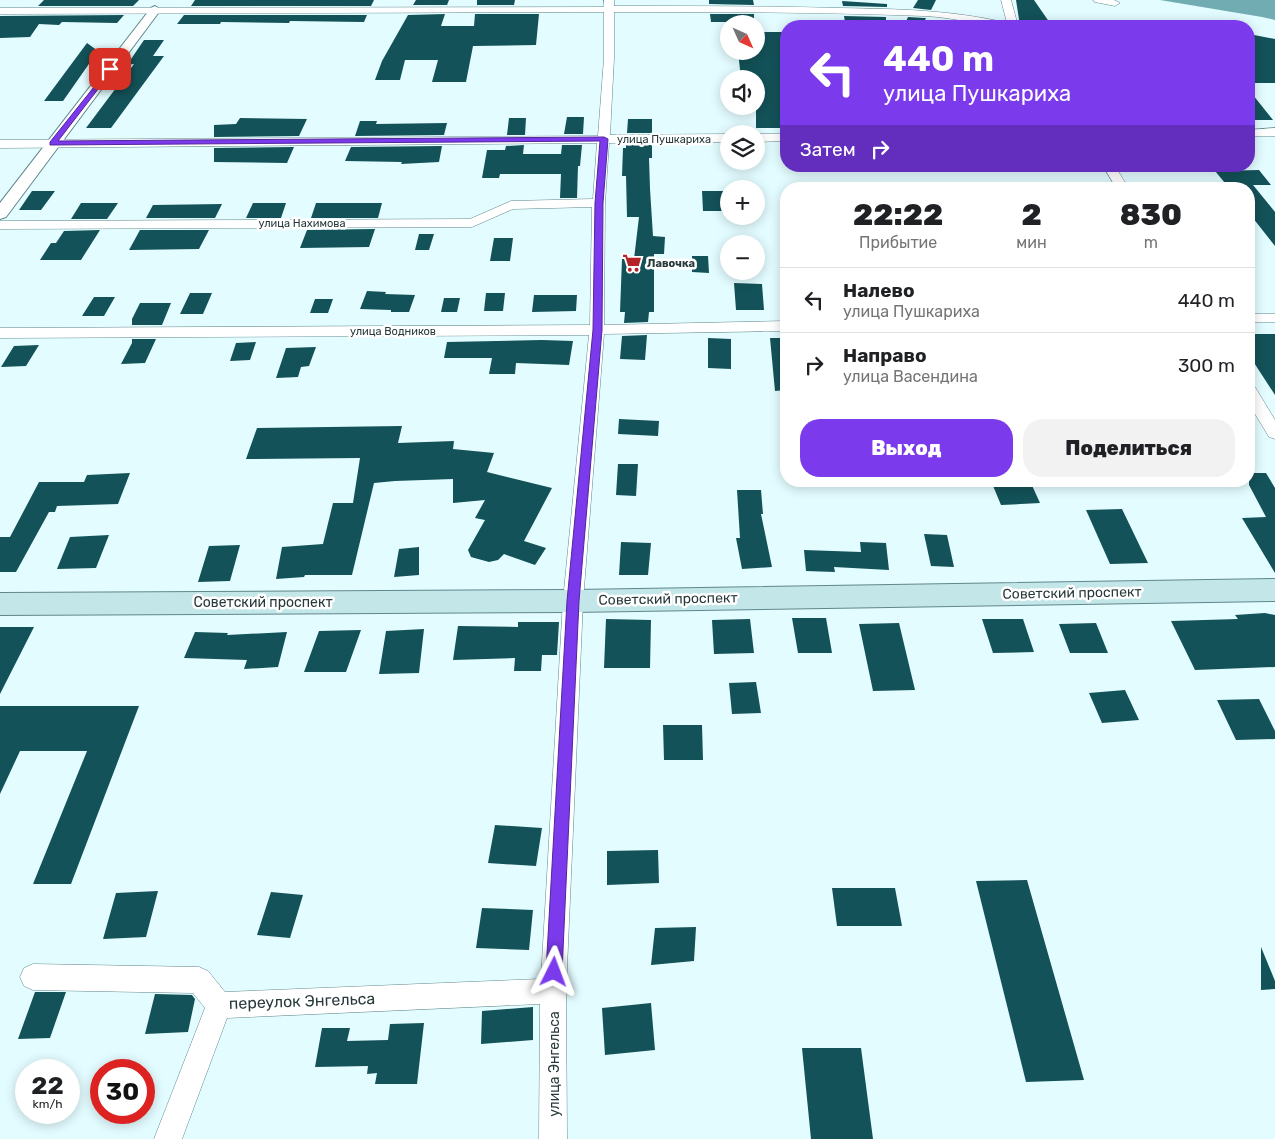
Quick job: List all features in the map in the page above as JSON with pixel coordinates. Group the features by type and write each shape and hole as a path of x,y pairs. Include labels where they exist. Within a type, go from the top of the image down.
{"main road":[{"name":"Советский проспект","path":"0,604 573,601 1275,590"}],"street":[{"path":"1006,0 1011,20"},
{"path":"1098,0 1115,3"},
{"path":"0,11 159,5 608,4 927,13 981,20"},
{"name":"улица Энгельса","path":"553,1139 553,991 573,601 597,330 599,203 609,58 608,4"},
{"path":"0,214 159,5"},
{"path":"1255,133 1275,132"},
{"name":"улица Пушкариха","path":"0,144 720,138"},
{"path":"765,138 780,138"},
{"name":"улица Нахимова","path":"0,225 472,223 511,205 599,203"},
{"path":"1255,318 1275,318"},
{"name":"улица Водников","path":"0,333 597,330 780,326"},
{"path":"1255,400 1275,433"},
{"name":"переулок Энгельса","path":"33,977 200,980 219,1005 553,991"},
{"path":"168,1139 219,1005"}],"water":[{"path":"1160,0 1275,0 1275,20 1262,17"}],"building":[{"path":"44,0 139,0 133,6 38,6"},
{"path":"195,0 374,0 371,6 191,6"},
{"path":"416,0 449,0 447,5 413,5"},
{"path":"477,0 515,0 514,5 477,5"},
{"path":"709,0 753,0 754,5 709,4"},
{"path":"918,0 936,0 931,10 913,8"},
{"path":"1016,0 1034,0 1048,20 1019,20"},
{"path":"842,1 887,4 887,7 843,6"},
{"path":"445,14 441,26 474,26 475,14 539,14 536,45 473,46 466,82 432,82 438,60 405,60 400,80 375,80 382,61 408,15"},
{"path":"710,14 754,14 720,15 720,22 711,22"},
{"path":"124,15 117,23 62,22 59,25 39,24 30,37 0,38 0,16"},
{"path":"184,15 367,15 364,22 290,21 289,23 221,22 220,24 177,24"},
{"path":"844,16 886,17 886,20 845,20"},
{"path":"908,17 926,18 925,20 907,20"},
{"path":"765,32 780,32 780,128 765,128 765,125 756,125 756,115 765,115 765,70 740,70 739,60 765,60"},
{"path":"1255,35 1275,39 1275,83 1255,83"},
{"path":"144,40 164,40 153,56 164,56 111,128 86,128 134,64 127,65"},
{"path":"87,43 98,51 63,101 44,101"},
{"path":"1255,98 1273,120 1255,120"},
{"path":"567,117 584,117 583,134 564,134"},
{"path":"240,118 307,119 299,136 214,137 214,125 236,124"},
{"path":"509,118 526,118 525,135 507,135"},
{"path":"628,119 652,119 652,133 627,133"},
{"path":"360,121 377,121 376,124 447,123 444,135 355,136"},
{"path":"524,145 523,154 561,154 562,145 582,145 580,166 578,166 577,198 560,198 561,174 500,174 499,178 482,178 487,150 505,150 506,146"},
{"path":"626,145 652,145 652,158 649,158 653,236 665,237 664,254 654,254 654,312 649,312 648,322 624,323 625,312 620,312 622,259 634,259 639,217 627,217 626,176 622,176 623,148 626,148"},
{"path":"442,146 439,162 401,164 402,162 345,161 351,147"},
{"path":"294,147 287,163 214,162 214,148"},
{"path":"1255,170 1259,170 1271,185 1255,185 1255,182 1224,182 1216,172 1255,172"},
{"path":"1255,187 1275,212 1275,246 1255,221"},
{"path":"32,191 55,191 41,210 19,210"},
{"path":"702,191 720,191 720,211 703,211"},
{"path":"81,203 118,203 107,219 71,219"},
{"path":"253,203 286,203 281,218 246,218"},
{"path":"316,203 382,203 378,218 311,218"},
{"path":"222,204 215,218 146,218 153,205"},
{"path":"375,229 369,247 300,248 307,230"},
{"path":"100,230 81,260 40,260 51,243 56,243 64,231"},
{"path":"140,230 209,230 199,249 129,250"},
{"path":"419,234 434,234 429,250 415,250"},
{"path":"494,238 513,238 510,261 490,261"},
{"path":"692,256 708,256 709,273 692,272"},
{"path":"734,283 762,284 764,310 736,310"},
{"path":"367,291 415,295 409,312 360,309"},
{"path":"190,293 212,293 203,314 180,314"},
{"path":"486,293 505,293 503,311 484,311"},
{"path":"534,295 577,295 576,311 532,312"},
{"path":"94,297 115,297 104,316 82,316"},
{"path":"444,298 460,298 457,312 441,312"},
{"path":"315,299 333,299 328,313 310,313"},
{"path":"140,303 171,303 162,325 132,325 132,319"},
{"path":"1255,334 1275,334 1275,395 1255,364"},
{"path":"647,335 645,360 620,359 622,336"},
{"path":"708,338 731,339 731,369 708,368"},
{"path":"770,338 780,338 780,391 775,391"},
{"path":"132,339 156,339 145,363 121,364 132,343"},
{"path":"573,341 569,365 516,363 515,374 489,374 492,358 444,358 447,342"},
{"path":"256,342 250,360 230,361 236,343"},
{"path":"39,345 26,366 1,367 14,346"},
{"path":"316,347 309,366 301,367 298,377 276,378 286,348"},
{"path":"619,419 659,421 658,436 618,434"},
{"path":"402,426 398,443 454,441 453,449 494,453 487,472 552,488 524,541 546,548 535,565 504,554 498,560 489,562 471,557 468,550 485,520 475,518 485,500 453,503 453,479 395,481 374,483 352,575 305,575 304,577 276,579 282,547 323,544 333,503 353,503 360,458 246,459 257,428"},
{"path":"618,464 638,464 636,496 616,495"},
{"path":"130,473 118,504 57,506 55,512 49,512 16,572 0,572 0,537 10,537 39,482 84,482 87,475"},
{"path":"1255,473 1266,473 1275,488 1275,573 1242,518 1266,517 1250,487 1255,487"},
{"path":"994,487 1033,487 1040,503 1001,505"},
{"path":"737,490 761,490 763,514 761,514 772,567 742,569 736,538 740,538"},
{"path":"1122,509 1148,563 1110,564 1086,510"},
{"path":"924,534 947,535 954,567 931,566"},
{"path":"109,535 96,568 57,569 70,537"},
{"path":"621,542 651,543 648,575 619,575"},
{"path":"860,542 886,543 889,570 834,567 835,572 806,571 804,550 861,552"},
{"path":"240,545 230,581 198,582 209,546"},
{"path":"419,547 419,575 394,577 399,549"},
{"path":"1265,613 1275,615 1275,667 1195,670 1171,621 1238,619 1235,615"},
{"path":"792,618 826,618 832,653 798,653"},
{"path":"606,619 651,620 650,668 604,668"},
{"path":"750,619 754,653 714,654 712,620"},
{"path":"982,619 1023,619 1034,652 993,653"},
{"path":"518,622 559,622 557,655 542,655 541,671 514,671 515,658 453,660 458,626 518,627"},
{"path":"899,623 915,690 873,691 859,624"},
{"path":"1096,623 1108,653 1070,653 1059,624"},
{"path":"0,627 34,627 0,694"},
{"path":"424,629 419,673 379,674 386,631"},
{"path":"361,630 346,672 304,672 319,631"},
{"path":"195,632 228,633 227,635 287,632 278,667 244,669 247,660 184,658"},
{"path":"756,682 761,713 732,714 729,683"},
{"path":"1125,690 1139,720 1102,723 1089,693"},
{"path":"1259,699 1275,731 1275,739 1236,740 1217,700"},
{"path":"0,706 139,706 71,884 33,884 87,751 20,751 0,794"},
{"path":"663,725 702,725 703,760 664,760"},
{"path":"495,825 542,828 536,866 488,863"},
{"path":"658,850 659,883 607,885 607,851"},
{"path":"1027,880 1084,1080 1026,1082 976,881"},
{"path":"832,888 895,888 902,926 837,926"},
{"path":"158,891 146,937 103,939 116,893"},
{"path":"271,892 303,895 290,938 257,935"},
{"path":"482,908 533,910 529,950 476,948"},
{"path":"696,927 694,961 651,965 655,928"},
{"path":"1261,947 1275,981 1275,989 1261,990"},
{"path":"35,992 66,992 50,1038 18,1039"},
{"path":"155,994 192,995 195,999 188,1032 145,1034"},
{"path":"651,1003 655,1050 605,1055 602,1008"},
{"path":"533,1007 533,1040 481,1044 482,1011"},
{"path":"424,1023 417,1084 375,1084 377,1073 367,1074 368,1066 315,1067 322,1028 350,1028 347,1041 388,1040 390,1024"},
{"path":"802,1048 861,1048 873,1139 811,1139"}],"place":[{"name":"Лавочка","path":"632,263"}],"route":[{"path":"110,69 52,144 604,139 599,203 597,330 573,601 554,972"}]}
